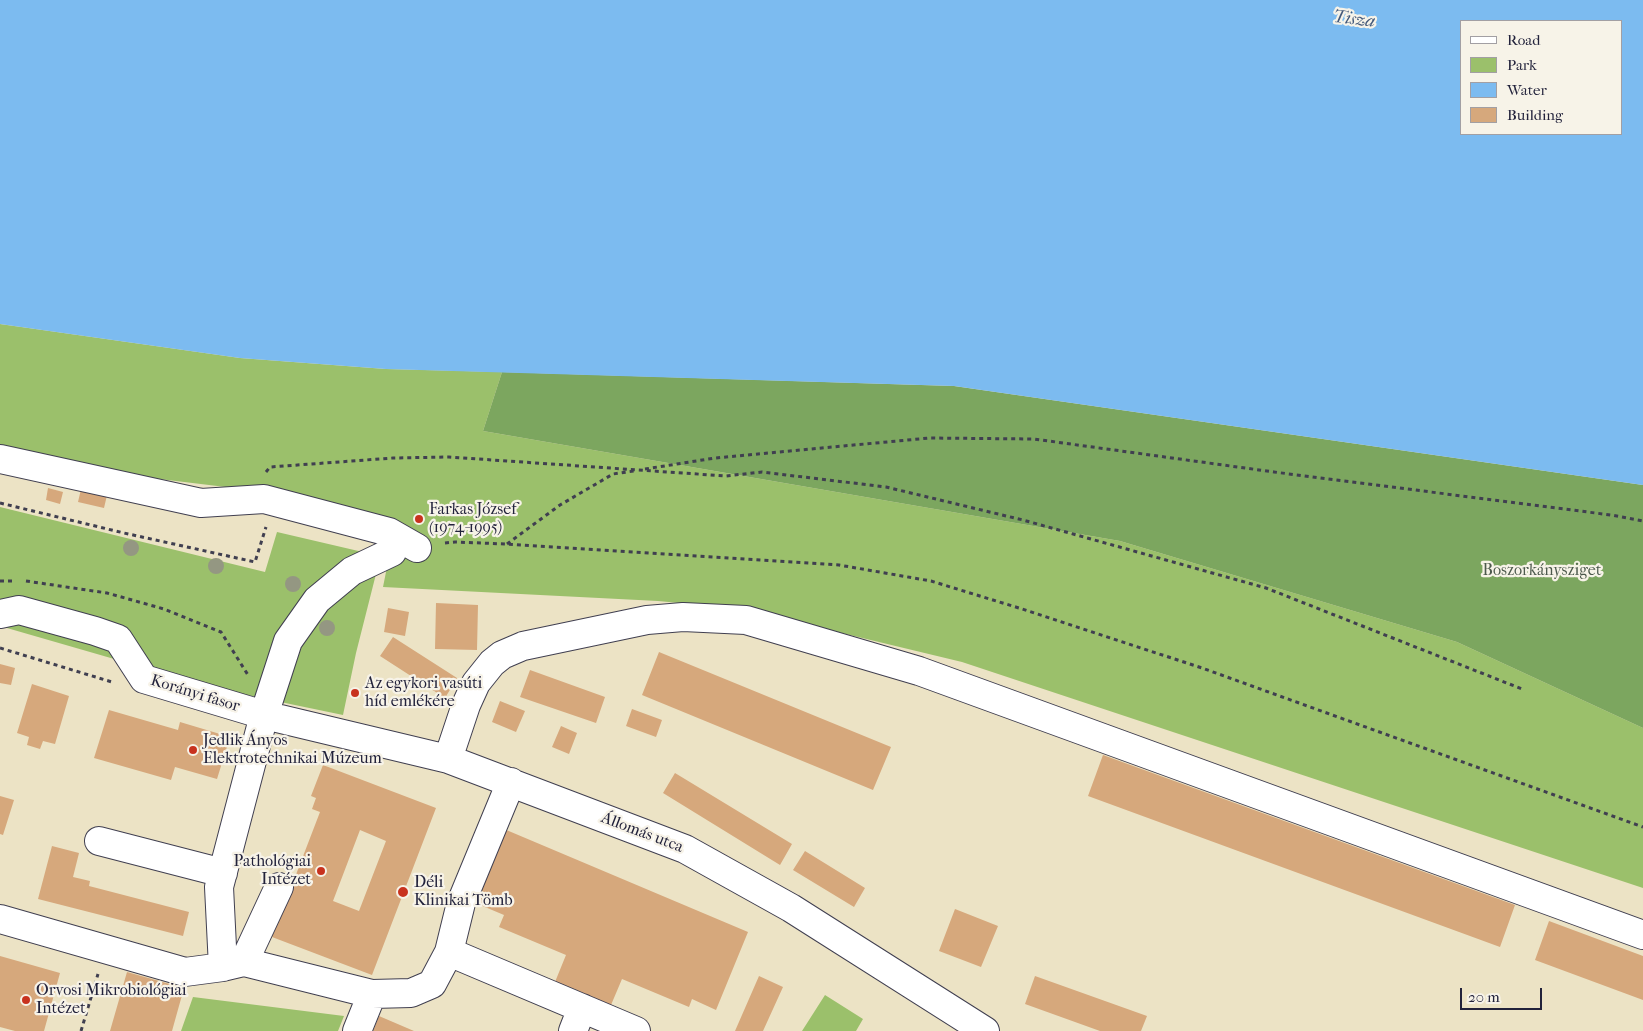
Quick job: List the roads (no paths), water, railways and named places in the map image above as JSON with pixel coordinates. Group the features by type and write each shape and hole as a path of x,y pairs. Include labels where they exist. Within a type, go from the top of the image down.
{"street":[{"path":"0,459 201,503 266,510 389,532 404,550 352,571 317,600 288,640 264,715 221,880 234,964"},
{"name":"Korányi fasor","path":"0,614 19,610 118,639 144,679 264,715"},
{"path":"448,759 466,705 476,683 492,662 502,655 523,646 647,620 683,617 746,620 918,672 1643,936"},
{"name":"Állomás utca","path":"264,715 448,759 685,849 791,908 985,1031"},
{"path":"0,919 185,972 234,964 372,994 411,993 432,984 449,952 461,902 510,782"},
{"path":"99,841 221,880"},
{"path":"234,964 280,887"},
{"path":"449,952 577,1020 636,1031"},
{"path":"357,1031 372,994"}],"water":[{"name":"Tisza","path":"0,0 1643,0 1643,485 954,386 386,369 240,358 0,324"}],"place":[{"name":"Farkas József (1974-1995)","path":"419,519"},
{"name":"Az egykori vasúti híd emlékére","path":"355,693"},
{"name":"Jedlik Ányos Elektrotechnikai Múzeum","path":"193,750"},
{"name":"Pathológiai Intézet","path":"321,871"},
{"name":"Déli Klinikai Tömb","path":"403,892"},
{"name":"Orvosi Mikrobiológiai Intézet","path":"26,1000"}],"park label":[{"name":"Boszorkánysziget","path":"1542,571"}]}
